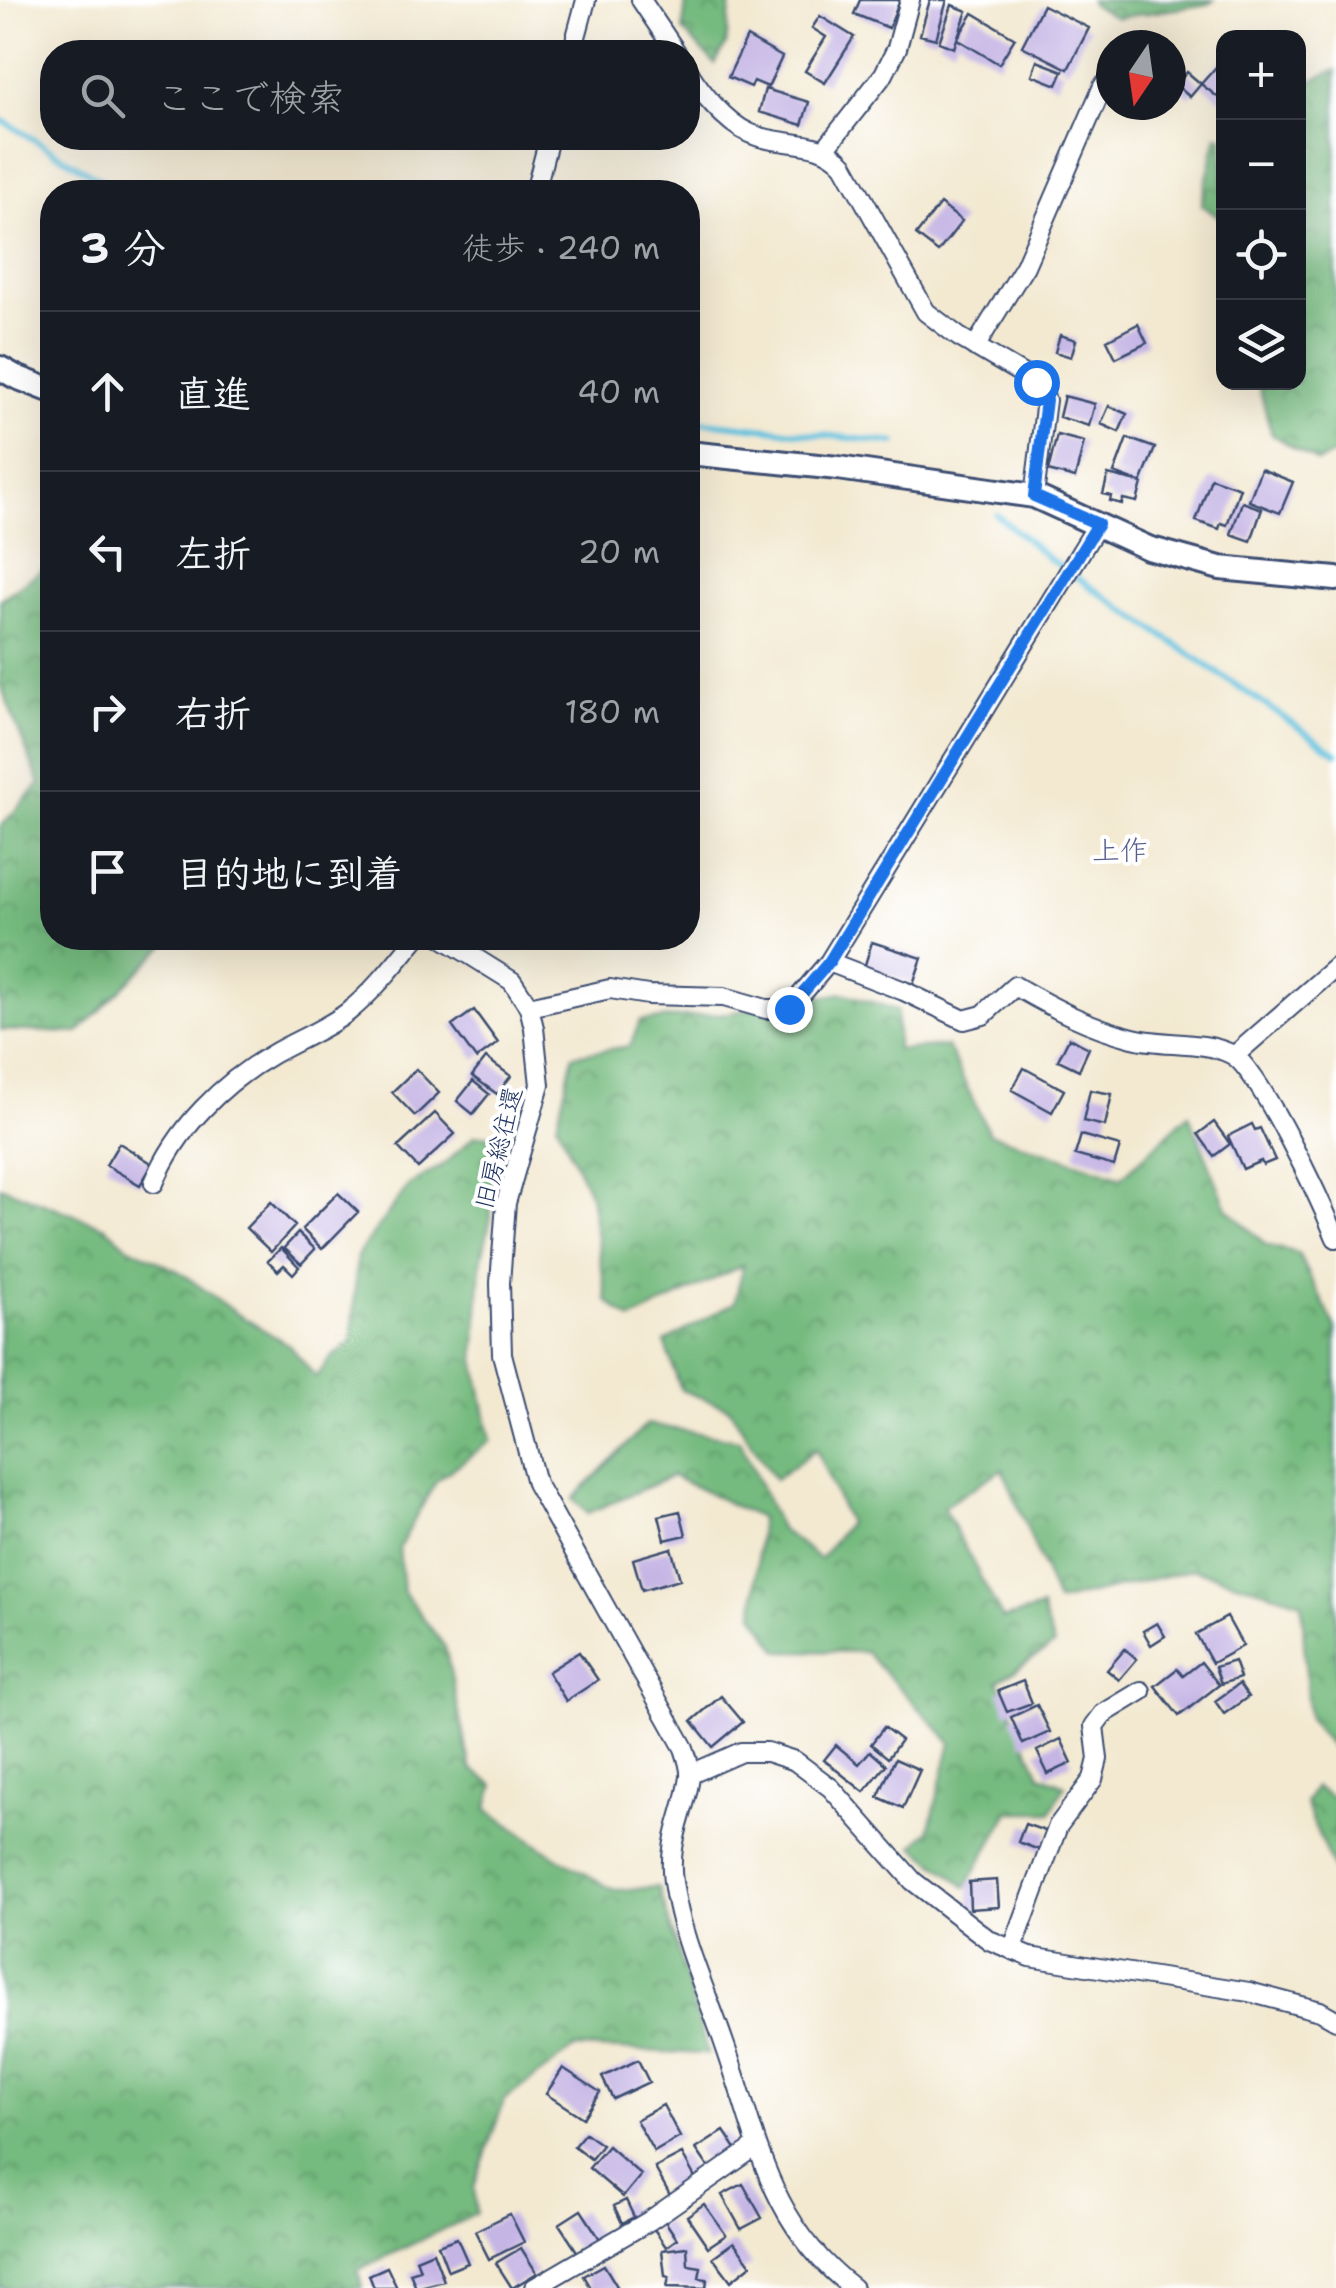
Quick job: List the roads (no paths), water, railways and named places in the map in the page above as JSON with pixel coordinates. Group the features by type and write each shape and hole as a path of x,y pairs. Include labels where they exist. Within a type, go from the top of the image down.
{"street":[{"path":"575,40 586,0"},
{"path":"641,0 668,40"},
{"path":"825,149 884,74 910,0"},
{"path":"700,85 726,116 748,133 832,150 926,312 1036,382 1046,400 1034,496"},
{"path":"975,346 1025,266 1096,102"},
{"path":"538,180 546,150"},
{"path":"0,368 40,386"},
{"path":"700,454 838,468 1034,496 1148,548 1220,568 1336,579"},
{"path":"462,950 512,981 529,1007 610,989 648,995 724,997 766,1009 789,1009 829,962 1098,524"},
{"path":"154,1183 174,1142 214,1099 268,1057 346,1014 406,950"},
{"path":"829,962 904,990 964,1020 983,1016 1014,986 1078,1022 1136,1039 1209,1047 1235,1055 1267,1100 1315,1188 1336,1238"},
{"path":"1235,1055 1336,967"},
{"name":"旧房総往還","path":"529,1007 540,1085 506,1203 500,1284 502,1354 536,1483 660,1701 684,1748 691,1774"},
{"path":"1012,1950 1058,1826 1094,1779 1098,1760 1094,1726 1104,1714 1140,1691"},
{"path":"853,2288 829,2270 797,2232 772,2188 755,2148 725,2045 688,1950 672,1880 674,1830 691,1774 742,1752 767,1752 795,1761 832,1788 913,1881 988,1940 1030,1958 1249,1992 1320,2011 1336,2020"},
{"path":"534,2288 649,2222 755,2148"}],"waterway":[{"path":"0,119 40,143"},
{"path":"51,150 101,180"},
{"path":"700,421 895,443"},
{"path":"997,515 1048,558 1336,753"}],"district":[{"name":"上作","path":"1120,850"}]}
